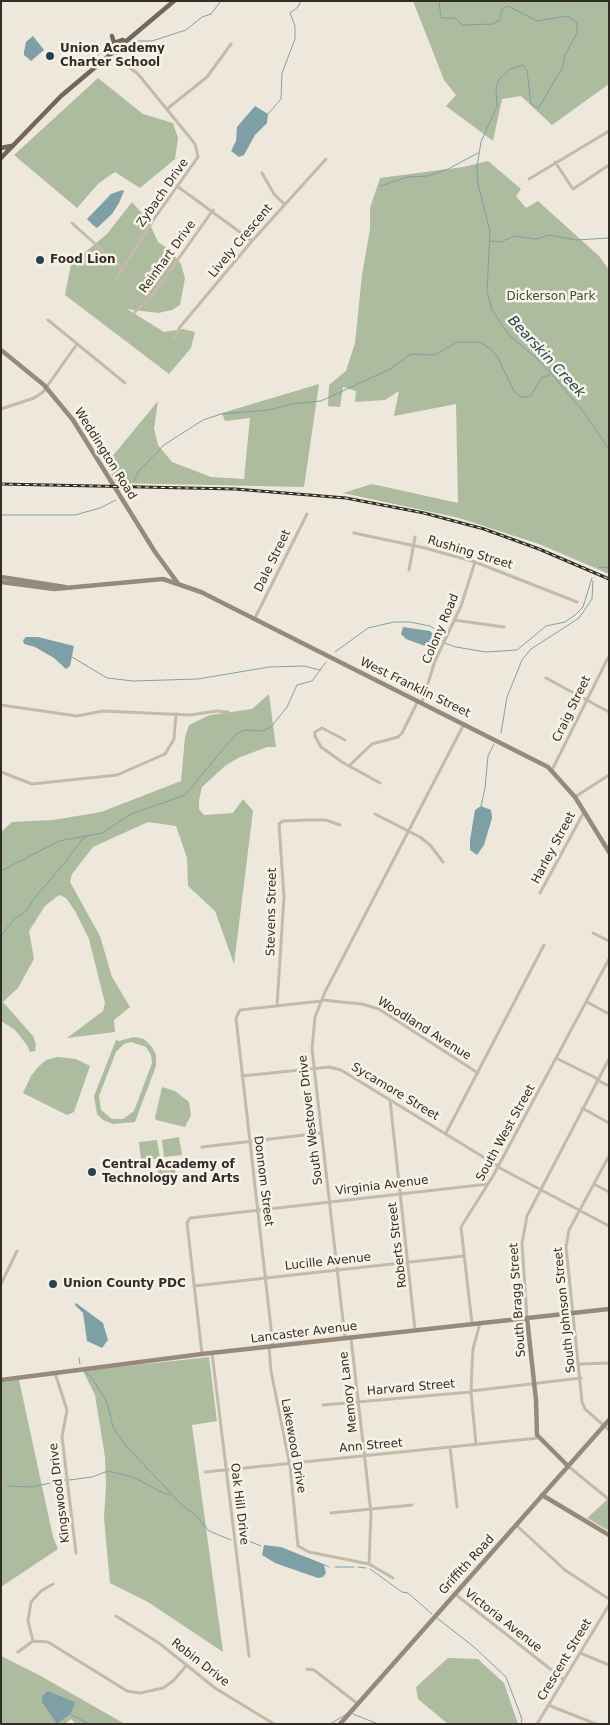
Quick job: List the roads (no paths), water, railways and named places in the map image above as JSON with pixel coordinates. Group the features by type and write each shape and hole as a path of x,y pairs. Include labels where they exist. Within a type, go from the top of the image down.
{"main road":[{"path":"112,36 114,43 119,43 173,1"},
{"path":"1,158 61,96 173,1"},
{"path":"1,148 11,146"},
{"name":"Weddington Road","path":"1,350 46,387 73,420 155,552 178,583"},
{"path":"1,576 68,588"},
{"path":"1,582 45,588 68,588 150,579 163,579 178,583"},
{"name":"West Franklin Street","path":"178,583 255,618 464,723 552,770 575,797 609,852"},
{"name":"Lancaster Avenue","path":"1,1380 202,1354 609,1308"},
{"name":"South Bragg Street","path":"527,1318 535,1384 538,1438"},
{"name":"Griffith Road","path":"340,1724 609,1420"},
{"path":"538,1438 568,1466"},
{"path":"542,1495 609,1535"}],"street":[{"path":"167,109 207,77 231,44"},
{"name":"Zybach Drive","path":"115,51 120,60 138,74 195,144 198,157 117,278"},
{"path":"529,178 609,131"},
{"name":"Lively Crescent","path":"174,339 180,326 284,204 326,159"},
{"path":"555,162 573,188 609,165"},
{"path":"262,173 274,194 284,204"},
{"path":"177,186 213,210 252,241"},
{"name":"Reinhart Drive","path":"135,312 155,292 213,210"},
{"path":"72,223 123,269"},
{"path":"48,320 124,383"},
{"path":"1,409 34,398 43,392 77,344"},
{"name":"Dale Street","path":"255,618 307,514"},
{"name":"Rushing Street","path":"354,533 414,545 474,562 513,575 577,602"},
{"path":"409,570 415,537"},
{"name":"Colony Road","path":"350,765 372,744 398,737 402,733 420,702 435,661 461,606 474,562"},
{"path":"454,620 504,627"},
{"name":"Craig Street","path":"552,770 609,656"},
{"path":"546,678 609,712"},
{"path":"1,705 67,716 103,711 176,714 228,712"},
{"path":"1,772 32,784 117,775 165,754 174,739 176,714"},
{"name":"South Westover Drive","path":"348,1338 329,1202 312,1049 316,1018 322,1000 410,832 464,723"},
{"path":"345,740 322,728 315,732 315,736 321,746 342,762 380,783"},
{"path":"575,797 609,774"},
{"name":"Harley Street","path":"540,893 584,812"},
{"path":"375,814 410,832 430,845 444,862"},
{"name":"Stevens Street","path":"277,1006 284,897 279,824 283,821 326,820 340,825"},
{"path":"593,932 609,941"},
{"path":"478,1074 544,945"},
{"name":"South West Street","path":"472,1324 461,1227 498,1166 609,959"},
{"name":"Woodland Avenue","path":"262,1008 322,1000 362,1004 379,1009 478,1074 446,1133"},
{"path":"587,1002 609,1014"},
{"name":"Donnom Street","path":"262,1008 240,1010 236,1013 266,1278 271,1347"},
{"path":"556,1058 609,1086"},
{"name":"South Bragg Street","path":"527,1318 522,1243 527,1216 609,1059"},
{"name":"Sycamore Street","path":"242,1076 329,1067 341,1070 498,1166 609,1226"},
{"name":"Roberts Street","path":"390,1099 415,1330"},
{"path":"582,1108 609,1123"},
{"path":"202,1147 321,1133"},
{"name":"South Johnson Street","path":"609,1156 566,1238 583,1406 609,1430"},
{"name":"Virginia Avenue","path":"194,1286 188,1219 488,1184"},
{"path":"594,1184 609,1192"},
{"path":"1,1284 17,1252"},
{"name":"Lucille Avenue","path":"194,1286 464,1256"},
{"path":"194,1286 202,1354"},
{"path":"476,1444 471,1392 473,1349 480,1323"},
{"name":"Memory Lane","path":"348,1338 359,1402 365,1455 370,1509 369,1564"},
{"name":"Lakewood Drive","path":"271,1347 289,1464 297,1542 300,1548 328,1557 369,1564"},
{"name":"Oak Hill Drive","path":"212,1353 249,1656"},
{"path":"579,1364 609,1363"},
{"name":"Kingswood Drive","path":"55,1373 67,1410 62,1437 76,1553"},
{"name":"Harvard Street","path":"323,1405 471,1392 581,1378"},
{"name":"Ann Street","path":"205,1472 538,1438"},
{"path":"450,1447 457,1508"},
{"path":"568,1466 607,1498"},
{"path":"331,1513 412,1505"},
{"path":"516,1525 565,1570 609,1599"},
{"path":"369,1564 393,1578"},
{"path":"33,1641 28,1612 31,1602 41,1591 53,1584"},
{"name":"Victoria Avenue","path":"455,1594 564,1680"},
{"name":"Crescent Street","path":"537,1724 609,1605"},
{"name":"Robin Drive","path":"116,1616 159,1643 215,1688 274,1724"},
{"path":"18,1652 33,1641 48,1642 128,1691 140,1693 163,1688 173,1681 187,1666"},
{"path":"580,1653 609,1665"},
{"path":"307,1669 314,1670 358,1704"},
{"path":"548,1705 596,1724"}],"water":[{"path":"33,36 44,50 31,61 24,55 24,52 26,42"},
{"path":"255,106 268,114 267,123 255,135 244,155 239,157 231,151 236,141 237,127"},
{"path":"124,191 119,203 112,214 97,228 87,219 111,194"},
{"path":"403,627 430,631 433,634 433,641 425,646 406,639 401,634"},
{"path":"26,637 38,637 74,646 70,666 66,669 54,658 35,647 24,644 23,640"},
{"path":"481,806 491,810 492,818 484,845 477,855 470,850 470,840 475,810"},
{"path":"76,1303 103,1323 108,1340 102,1348 87,1341 83,1313 75,1305"},
{"path":"264,1545 281,1547 321,1563 324,1565 326,1573 323,1577 318,1578 275,1563 262,1555"},
{"path":"48,1691 75,1704 70,1714 57,1724 42,1702 42,1696"}],"waterway":[{"path":"129,41 152,41 186,30 202,17 211,14 221,1"},
{"path":"268,114 281,99 282,73 295,39 295,26 290,13 298,7 301,1"},
{"name":"Bearskin Creek","path":"439,1 441,18 455,18 463,25 493,24 500,20 502,9 508,6 537,21 568,16 577,23 577,33 565,55 563,67 539,107 531,104 527,71 523,65 510,69 499,79 496,87 497,106 481,142 477,167 478,184 490,231 487,291 492,310 509,335 542,363 582,410 609,449"},
{"path":"98,55 117,44"},
{"path":"380,186 408,177 428,176 448,169 478,153"},
{"path":"491,241 501,242 514,236 536,239 549,235 576,240 609,238"},
{"path":"134,481 138,472 164,445 203,420 221,414 269,410 292,404 321,401 390,369 411,354 434,355 458,342 479,342 491,349 497,356 514,391 521,397 530,397 542,377 550,375"},
{"path":"1,515 75,515 100,508 116,500"},
{"name":"Bearskin Creek","path":"609,504 609,511"},
{"path":"599,567 609,568"},
{"path":"335,652 368,628 394,622 410,622 430,626 438,631 444,643 456,647 486,652 517,650 546,626 565,622 575,615 583,607 592,578"},
{"path":"501,733 507,697 522,660 531,649 579,618 592,599 593,581"},
{"path":"72,657 107,678 133,681 198,679 269,667 304,666 320,670"},
{"path":"1,871 59,841 102,833 131,814 185,795 235,735 244,730 262,731 271,727 287,707 297,685 312,681 326,662"},
{"path":"481,806 488,756 494,744"},
{"path":"1,936 14,919 25,912 82,839 88,836"},
{"path":"79,1358 80,1364"},
{"path":"85,1372 91,1377 107,1402 113,1427 126,1446 186,1509 196,1515 209,1531 231,1540"},
{"path":"69,1480 92,1477 108,1471 133,1477 170,1495"},
{"path":"8,1486 31,1487 65,1480"},
{"path":"249,1541 261,1546"},
{"path":"323,1564 329,1567"},
{"path":"335,1567 354,1567"},
{"path":"358,1567 366,1568"},
{"path":"370,1569 402,1592 408,1593 432,1614"},
{"path":"437,1618 474,1647 506,1677 522,1719 521,1724"},
{"path":"70,1714 89,1724"},
{"path":"330,1724 347,1714"},
{"path":"353,1714 378,1724"}],"railway":[{"path":"1,484 235,489 346,498 424,513 484,529 539,549 609,579"}],"place":[{"name":"Union Academy Charter School","path":"50,56"},
{"name":"Food Lion","path":"40,260"},
{"name":"Central Academy of Technology and Arts","path":"92,1172"},
{"name":"Union County PDC","path":"53,1284"}],"park label":[{"name":"Dickerson Park","path":"551,297"}]}
